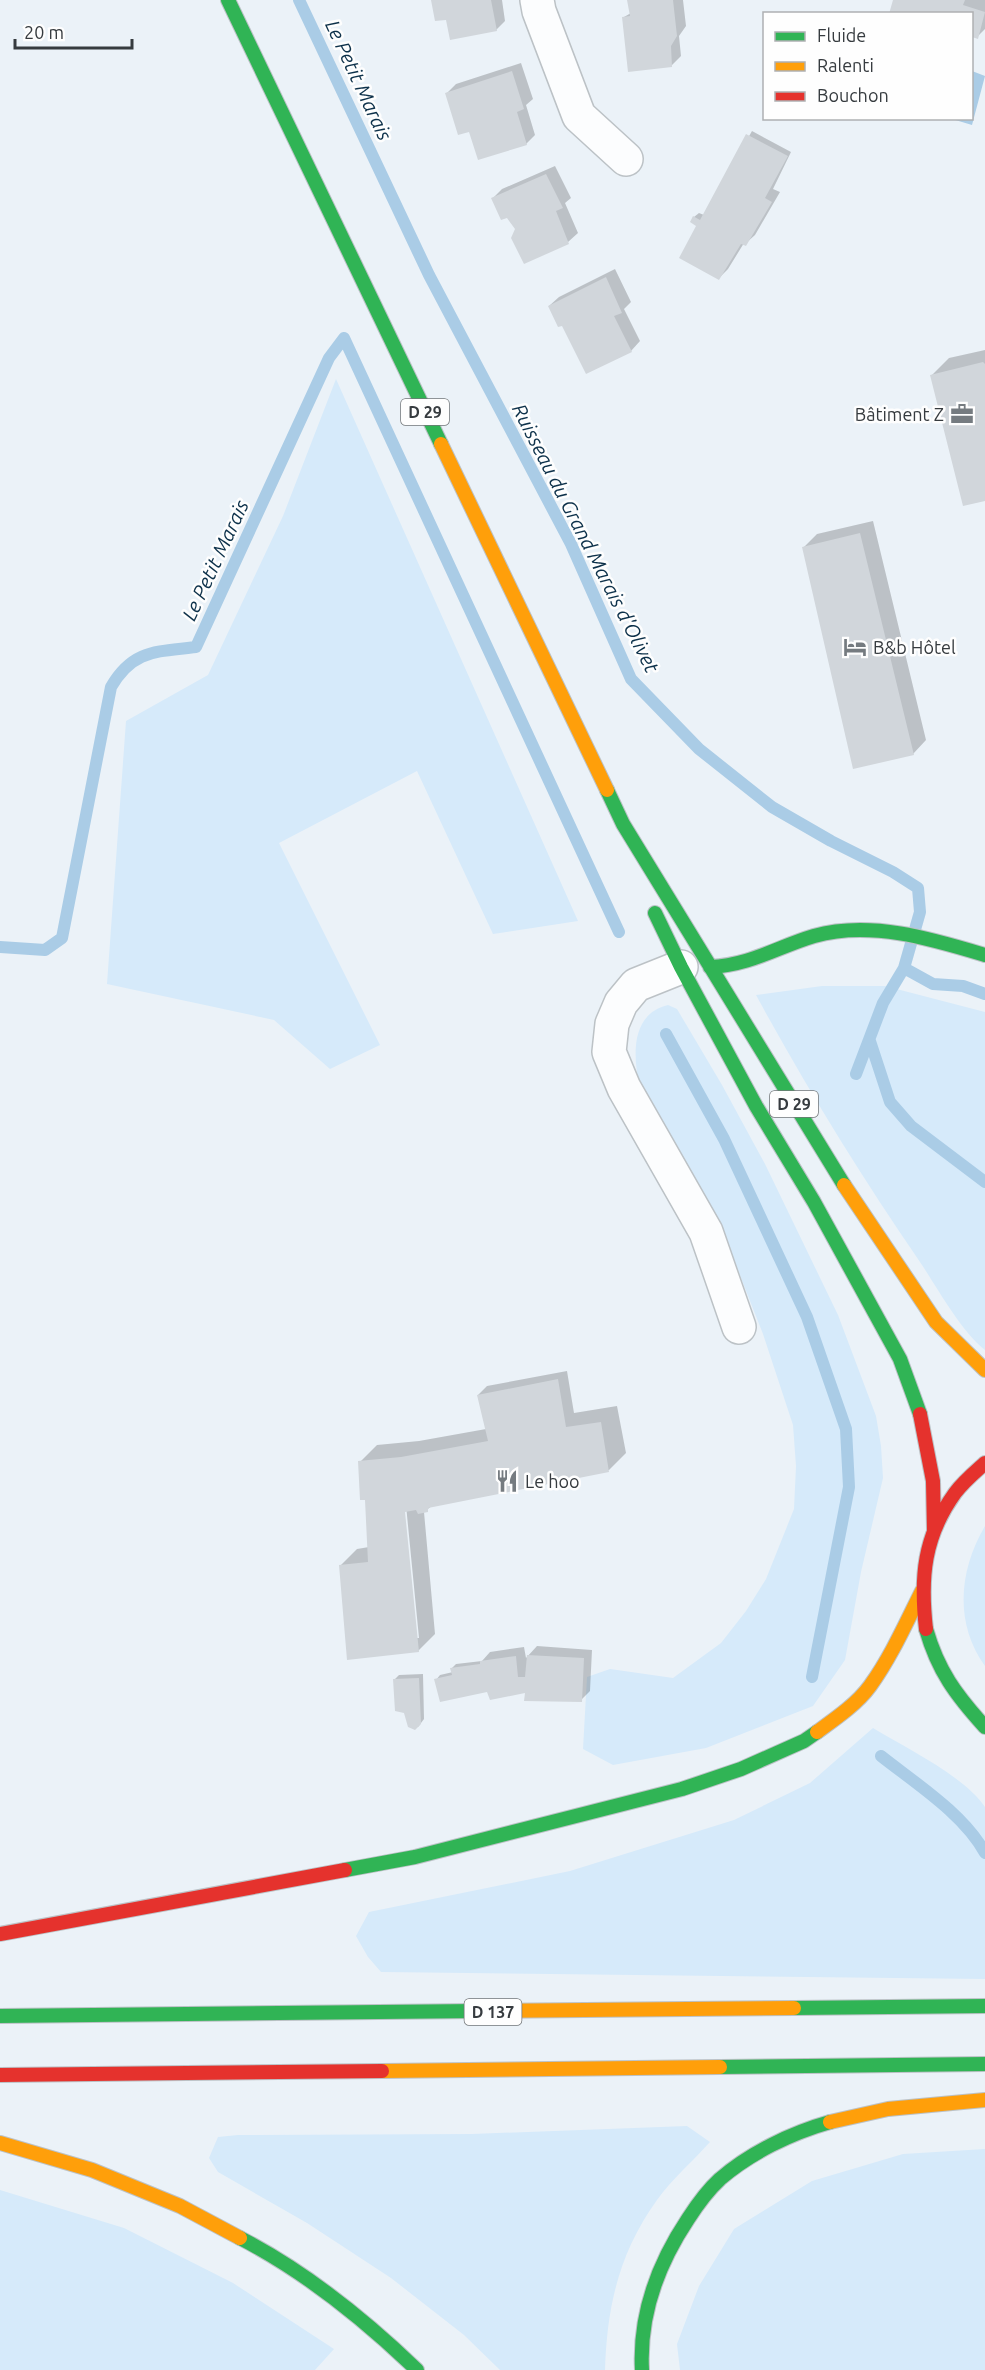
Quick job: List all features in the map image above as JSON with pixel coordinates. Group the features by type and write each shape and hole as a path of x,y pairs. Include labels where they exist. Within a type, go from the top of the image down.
{"main road":[{"name":"D 29","path":"228,0 623,824 695,967 756,1106 814,1202 900,1359 922,1421 933,1481 934,1531"},
{"name":"D 29","path":"623,824 642,883"},
{"name":"D 29","path":"650,903 936,1322 985,1370"},
{"path":"695,967 748,964 816,935 842,929 944,942 985,955"},
{"path":"985,1463 951,1498 934,1531 925,1561 922,1591 924,1622 944,1680 962,1705 985,1727"},
{"path":"0,1934 415,1857 681,1789 741,1769 804,1741 834,1719 869,1687 895,1644 922,1591"},
{"name":"D 137","path":"0,2016 985,2006"},
{"path":"0,2075 985,2064"},
{"path":"642,2370 644,2318 657,2275 683,2225 717,2182 748,2159 783,2139 843,2119 888,2108 985,2100"},
{"path":"0,2143 92,2170 180,2206 251,2243 317,2285 373,2328 417,2370"}],"street":[{"path":"537,0 538,10 579,116 626,159"},
{"path":"695,967 636,985 621,1003 612,1024 609,1052 624,1088 706,1232 739,1327"}],"shaded area":[{"path":"973,71 985,76 972,125 955,120 973,120"},
{"path":"336,379 578,921 493,934 417,771 279,843 380,1045 330,1069 274,1020 107,984 126,721 208,675 283,516"},
{"path":"822,986 885,986 985,1012 985,1350 959,1321 877,1197 814,1097 756,995"},
{"path":"668,1005 677,1009 722,1085 765,1164 838,1315 876,1416 883,1478 861,1572 845,1660 813,1706 706,1748 613,1765 583,1749 587,1677 610,1669 673,1678 721,1643 746,1611 766,1579 794,1509 796,1466 793,1425 763,1334 728,1245 639,1084 636,1048 641,1026 656,1010"},
{"path":"985,1526 985,1666 968,1632 964,1596 965,1578 970,1560"},
{"path":"873,1728 949,1774 963,1784 985,1807 985,1979 381,1972 368,1957 356,1936 369,1912 570,1871 734,1820 810,1783"},
{"path":"687,2126 710,2142 663,2192 633,2240 624,2260 612,2302 605,2370 500,2370 464,2335 391,2278 307,2223 218,2172 209,2158 218,2137 238,2135 472,2134"},
{"path":"985,2149 985,2370 680,2370 677,2344 699,2286 734,2229 812,2181 903,2154"},
{"path":"0,2190 124,2228 233,2283 334,2349 315,2370 0,2370"}],"building":[{"path":"431,0 491,0 497,31 450,40 446,20 435,21"},
{"path":"627,0 673,0 677,36 671,46 672,67 628,72 622,17 630,16"},
{"path":"893,0 965,0 963,5 985,12 978,39 973,37 973,12 890,12"},
{"path":"512,71 524,109 517,112 527,145 478,160 469,132 458,135 445,93"},
{"path":"746,134 788,156 765,198 772,202 746,246 741,244 719,280 679,258 696,226 690,222 693,216 700,220"},
{"path":"546,174 563,208 556,211 569,244 524,264 511,238 515,229 507,218 501,220 491,198"},
{"path":"606,277 622,313 614,316 632,352 586,374 562,326 558,327 548,306"},
{"name":"Bâtiment Z","path":"983,362 985,364 985,501 963,506 930,375"},
{"path":"860,533 914,755 853,769 802,547"},
{"path":"558,1379 566,1427 601,1422 609,1472 428,1508 428,1512 418,1514 416,1510 405,1512 419,1652 347,1660 339,1565 368,1562 365,1500 360,1500 358,1461 401,1457 488,1441 477,1395"},
{"path":"527,1655 584,1658 582,1702 524,1701 525,1693 490,1700 487,1692 440,1702 434,1679 452,1675 450,1668 516,1656 518,1677 525,1677"},
{"path":"419,1678 421,1724 415,1730 408,1727 404,1713 395,1711 393,1679"}],"waterway":[{"name":"Ruisseau du Grand Marais d'Olivet","path":"299,0 429,275 571,544 631,679 699,749 772,807 831,841 893,872 918,888 920,912 904,968 883,1003 856,1074"},
{"name":"Le Petit Marais","path":"0,947 45,950 62,938 111,687 128,665 137,659 158,652 196,647 329,358 344,338 619,932"},
{"path":"904,968 933,984 963,986 985,994"},
{"name":"Ruisseau du Grand Marais d'Olivet","path":"666,1034 724,1139 807,1317 846,1429 849,1487 812,1677"},
{"name":"Ruisseau du Grand Marais d'Olivet","path":"870,1041 890,1102 911,1126 985,1182"},
{"name":"Ruisseau du Grand Marais d'Olivet","path":"881,1756 952,1812 965,1825 985,1853"}],"traffic: fast":[{"path":"228,0 441,444"},
{"path":"607,790 623,824 844,1185"},
{"path":"655,913 681,967 756,1106 814,1202 900,1359 920,1414"},
{"path":"710,967 738,963 814,936 857,930 922,938 985,955"},
{"path":"926,1629 936,1658 949,1682 985,1727"},
{"path":"345,1870 415,1857 682,1789 741,1769 804,1741 817,1732"},
{"path":"794,2008 985,2006"},
{"path":"0,2016 478,2011"},
{"path":"720,2067 985,2064"},
{"path":"642,2370 647,2310 659,2272 677,2236 699,2203 720,2179 758,2152 786,2138 830,2122"},
{"path":"240,2238 311,2281 376,2333 417,2370"}],"traffic: slow":[{"path":"441,444 607,790"},
{"path":"844,1185 936,1322 985,1370"},
{"path":"817,1732 865,1693 891,1652 922,1591"},
{"path":"478,2011 794,2008"},
{"path":"382,2071 720,2067"},
{"path":"830,2122 888,2109 985,2100"},
{"path":"0,2143 92,2170 180,2206 240,2238"}],"traffic: jam":[{"path":"920,1414 933,1481 934,1531"},
{"path":"926,1629 924,1574 931,1541 955,1493 985,1463"},
{"path":"0,1934 345,1870"},
{"path":"0,2075 382,2071"}],"place":[{"name":"Bâtiment Z","path":"962,414"},
{"name":"B&b Hôtel","path":"855,647"},
{"name":"Le hoo","path":"507,1481"}]}
